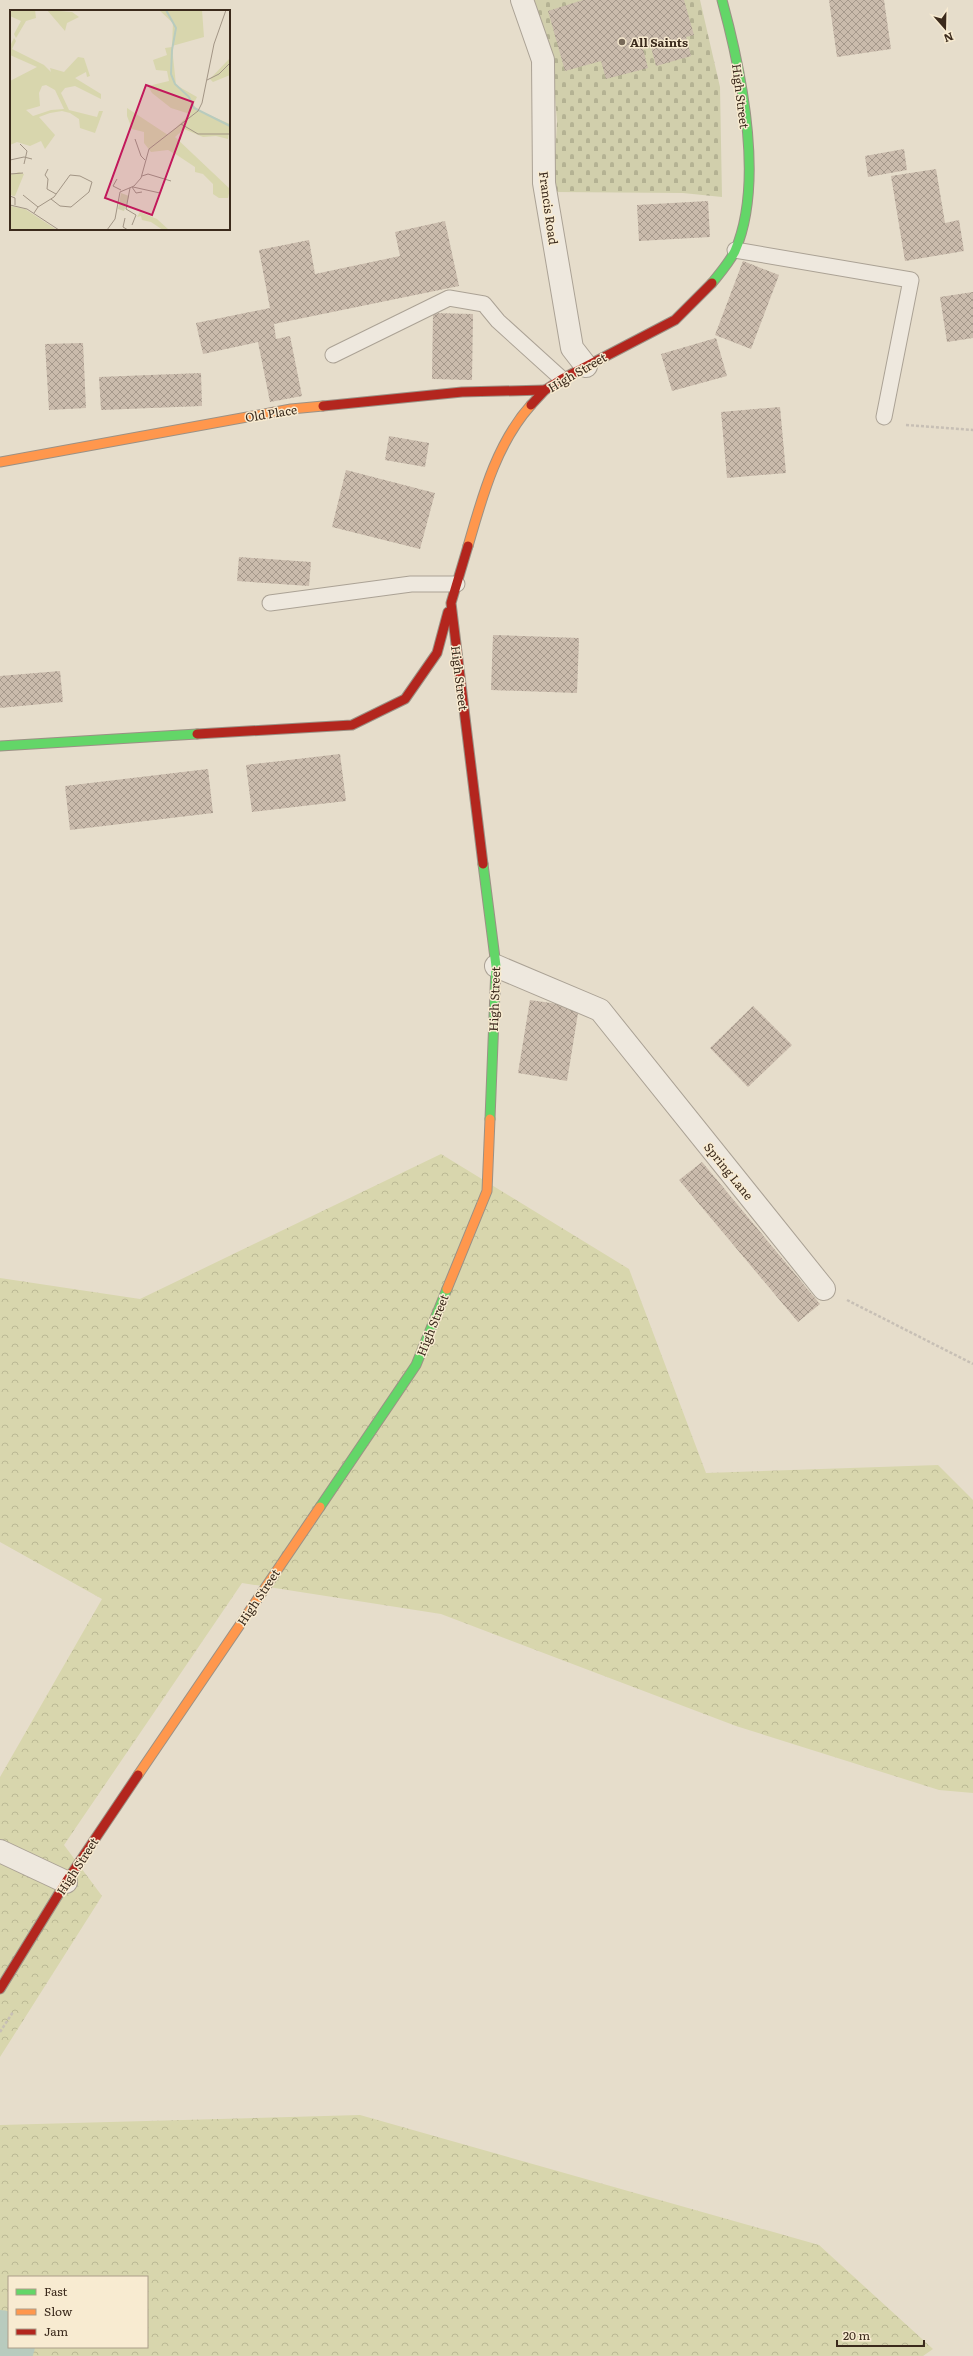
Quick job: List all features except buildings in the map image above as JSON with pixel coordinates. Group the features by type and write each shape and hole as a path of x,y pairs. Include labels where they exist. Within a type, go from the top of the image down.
{"main road":[{"name":"High Street","path":"0,1989 66,1882 416,1365 486,1191 496,966 451,603 488,476 522,415 545,390 562,379 679,317 714,280 735,250 747,207 749,165 740,78 731,29 722,0"},
{"name":"Old Place","path":"0,462 291,409 462,392 545,390"},
{"path":"0,746 352,725 405,699 437,653 451,603"}],"street":[{"name":"Francis Road","path":"522,0 543,60 544,182 572,348 586,366"},
{"name":"Spring Lane","path":"496,966 600,1010 824,1289"},
{"path":"0,1851 66,1882"}],"lane":[{"path":"735,250 911,280 884,417"},
{"path":"333,355 449,298 484,304 498,321 562,379"},
{"path":"270,603 403,585 457,584"}],"path":[{"path":"884,417 904,424 973,430"},
{"path":"824,1289 973,1364"}],"green space":[{"path":"534,0 700,0 720,87 722,197 683,193 553,192 557,122 552,60"},
{"path":"441,1154 629,1269 706,1473 938,1465 973,1500 973,1793 939,1790 736,1726 441,1614 242,1583 64,1845 102,1896 0,2057 0,1777 102,1599 0,1542 0,1278 140,1299"},
{"path":"360,2115 819,2245 933,2349 923,2356 0,2356 0,2125"}],"waterway":[{"path":"0,2336 8,2344"}],"traffic: fast":[{"path":"712,283 735,251 744,223 748,193 749,160 747,126 736,59 722,0"},
{"path":"0,746 197,734"},
{"path":"483,864 496,966 490,1119"},
{"path":"320,1507 416,1365 447,1289"}],"traffic: slow":[{"path":"468,546 485,491 499,454 519,420 531,405"},
{"path":"0,462 291,409 323,406"},
{"path":"447,1289 487,1191 490,1119"},
{"path":"138,1775 320,1507"}],"traffic: jam":[{"path":"531,405 545,390 562,379 675,320 712,283"},
{"path":"323,406 462,392 545,390"},
{"path":"468,546 451,603 483,864"},
{"path":"197,734 352,725 405,699 437,653 448,612"},
{"path":"0,1989 66,1882 138,1775"}],"place":[{"name":"All Saints","path":"622,42"}]}
